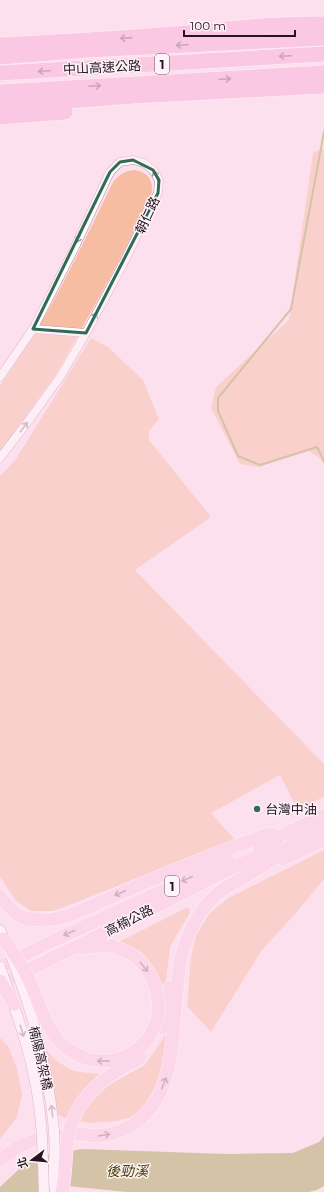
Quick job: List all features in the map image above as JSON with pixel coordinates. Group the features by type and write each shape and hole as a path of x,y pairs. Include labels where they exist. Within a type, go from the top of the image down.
{"highway":[{"path":"0,45 173,34 269,25 324,24"},
{"path":"0,37 87,40"},
{"path":"0,57 88,50 324,38"},
{"name":"中山高速公路","path":"0,73 324,54"},
{"name":"中山高速公路","path":"0,92 324,73"},
{"path":"0,106 134,96 324,86"},
{"path":"0,117 144,104 266,90"}],"main road":[{"name":"高楠公路","path":"310,832 324,806"},
{"name":"高楠公路","path":"0,967 255,843 310,832 324,816"},
{"name":"高楠公路","path":"0,985 58,955 249,867 310,832 324,826"},
{"path":"0,896 10,909 26,918 47,920 73,913 156,878 255,843 279,832 310,832"},
{"path":"62,1192 70,1131 82,1102 90,1091 119,1070 148,1052 156,1042 162,1028 166,1012 171,961 174,949 183,931 222,890 249,867 280,853 310,832"},
{"path":"0,1160 21,1146 47,1138 78,1134 97,1136 122,1131 136,1122 150,1109 166,1081 173,1044 180,961 188,936 200,912"},
{"path":"2,934 29,978 52,1032 59,1042 69,1050 85,1059 103,1061 129,1055 148,1039 157,1022 157,994 149,973 134,956 112,946 74,948"},
{"path":"0,963 20,957"},
{"path":"0,981 14,1004"}],"street":[{"name":"朝仁路","path":"0,376 33,329 73,251 110,172 120,162 133,160 144,163 153,170 159,180 158,193 123,264 86,333 60,377 0,458"},
{"path":"33,329 86,333"},
{"name":"楠陽高架橋","path":"2,934 22,985 41,1049 50,1092 54,1132 55,1192"},
{"path":"0,967 14,1004 24,1038 37,1097 41,1124 44,1192"}],"highlighted area":[{"path":"133,160 153,170 159,180 158,193 86,333 33,329 110,172 120,162"}],"shaded area":[{"path":"324,148 324,465 320,458 308,451 259,467 240,464 211,408 216,387 289,320 313,153"},
{"path":"135,170 142,172 149,178 152,184 152,193 147,207 82,328 40,325 112,184 122,174"},
{"path":"35,333 77,337 54,377 0,452 0,386"},
{"path":"91,338 108,347 143,380 159,419 149,431 149,440 211,517 135,570 324,764 324,797 297,809 280,775 211,813 235,840 54,911 31,911 16,901 0,877 0,476 16,459"},
{"path":"324,850 324,879 296,913 262,950 211,1032 187,1006 191,957 196,935 209,914 227,899"},
{"path":"188,907 190,913 170,947 162,1013 158,986 118,944 121,941"},
{"path":"171,1027 159,1085 138,1115 117,1121 92,1123 77,1121 86,1106 101,1089 145,1065"},
{"path":"0,1038 8,1046 17,1068 22,1095 17,1117 0,1139"},
{"path":"44,1048 58,1062 74,1071 105,1075 67,1119 56,1114"}],"water":[{"name":"後勁溪","path":"324,1136 324,1186 309,1192 127,1192 49,1185 38,1192 0,1192 0,1187 32,1157 82,1149 227,1154 293,1153 319,1142"}],"waterway":[{"path":"324,132 291,309 218,398 218,411 238,456 260,465 317,447 324,461"}],"place":[{"name":"台灣中油","path":"257,809"}]}
